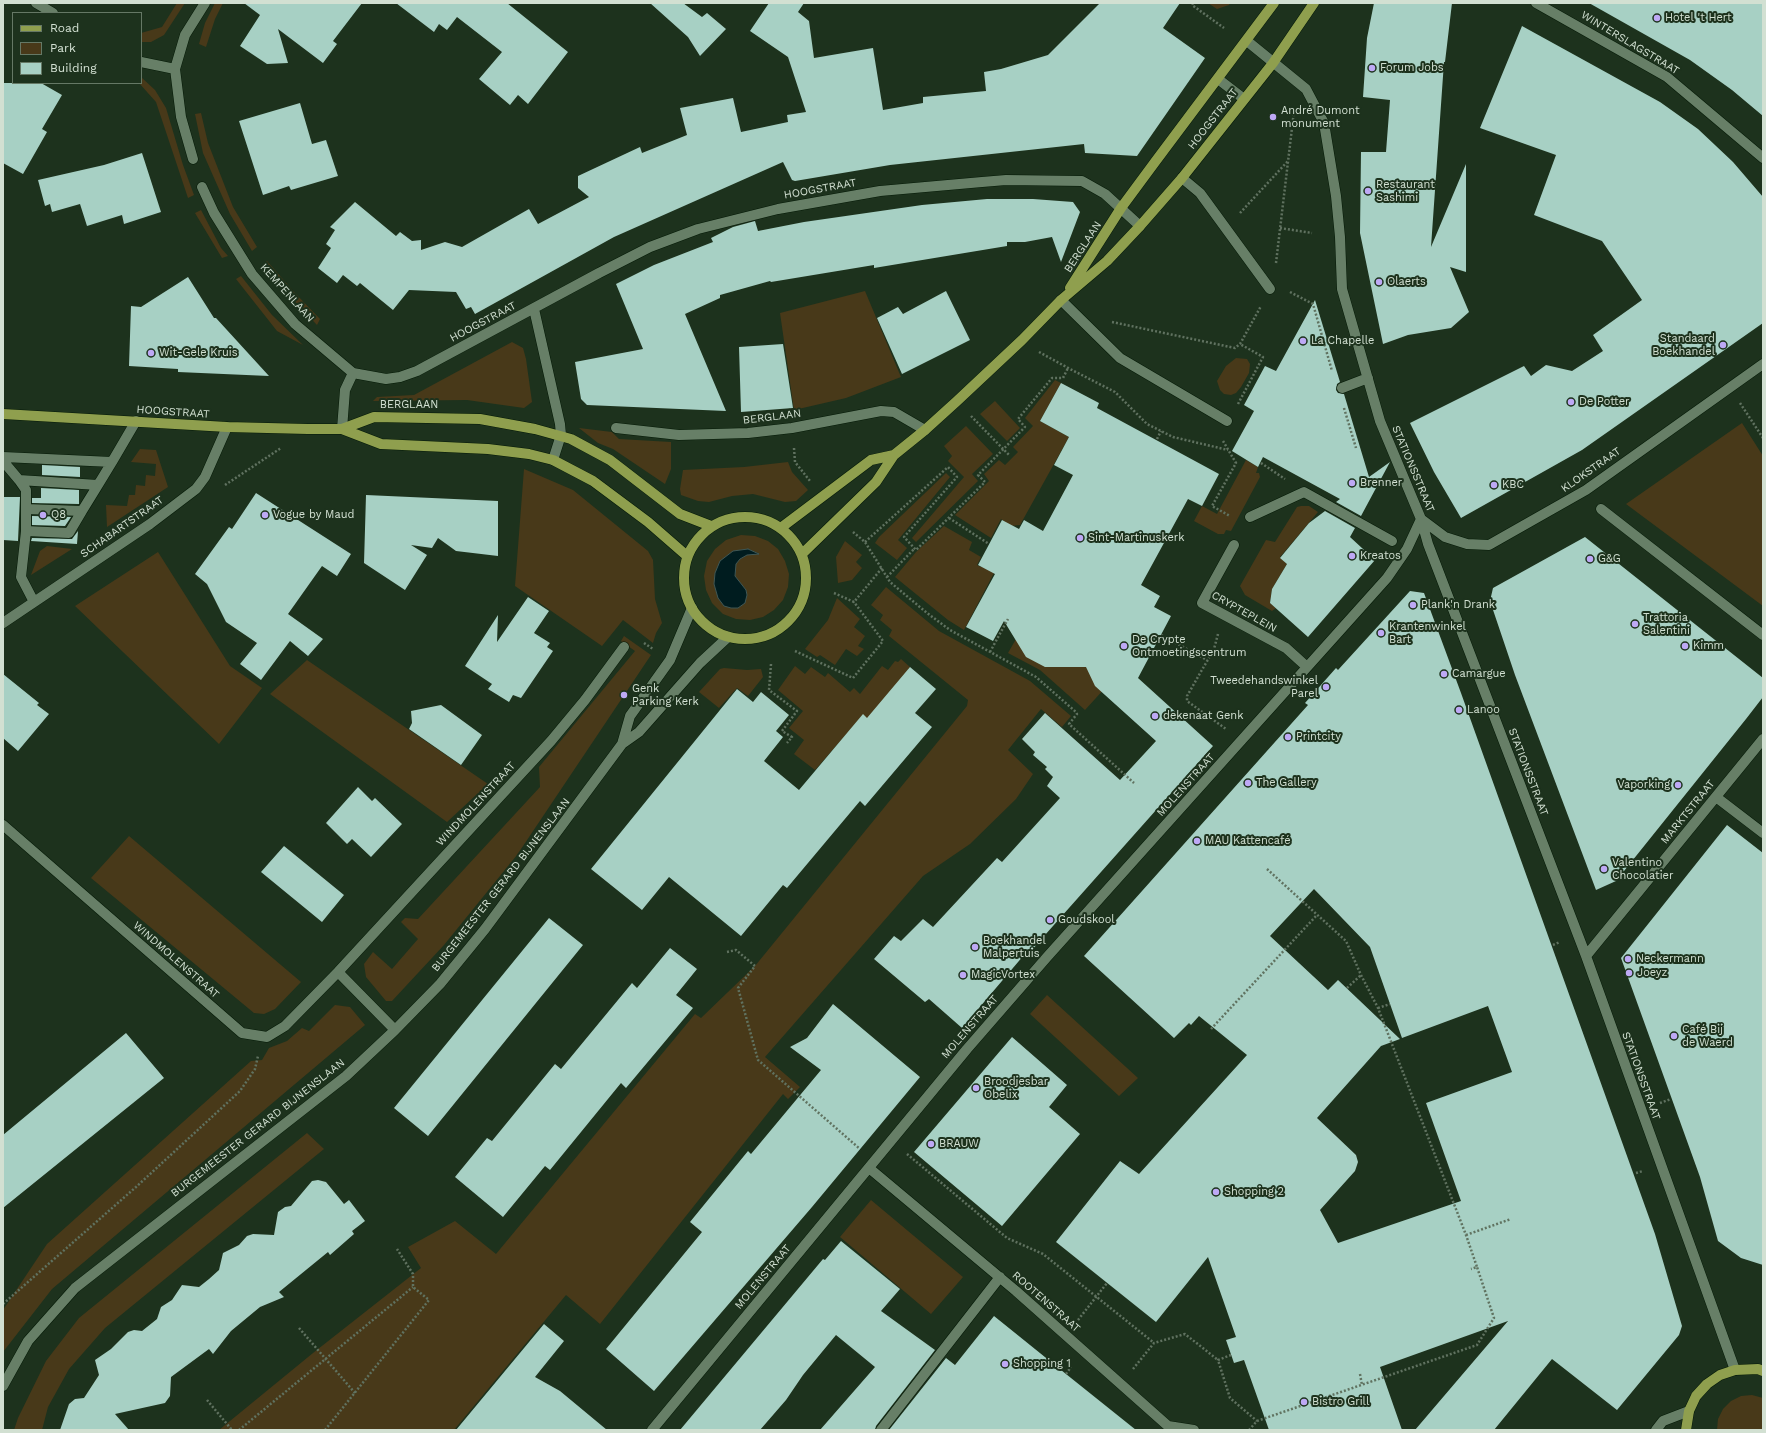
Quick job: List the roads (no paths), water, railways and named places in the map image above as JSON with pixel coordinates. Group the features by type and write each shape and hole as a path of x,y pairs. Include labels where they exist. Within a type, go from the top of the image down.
{"main road":[{"name":"HOOGSTRAAT","path":"1121,208 1274,3"},
{"name":"HOOGSTRAAT","path":"1140,226 1182,178 1273,63 1314,3"},
{"name":"BERGLAAN","path":"1062,299 1121,208"},
{"name":"BERGLAAN","path":"802,554 876,482 894,455 925,430 1022,340 1062,299 1107,260 1140,226"},
{"name":"HOOGSTRAAT","path":"3,414 227,427 342,429"},
{"name":"BERGLAAN","path":"342,429 374,417 442,417 480,419 560,435 610,460 680,514 712,526"},
{"path":"342,429 381,444 488,449 529,454 552,460 593,481 648,522 688,556"},
{"name":"BERGLAAN","path":"782,527 871,460 894,455"},
{"path":"735,517 759,517 782,527 794,539 802,554 807,576 803,599 791,619 773,633 751,639 728,637 714,631 701,621 692,608 685,591 684,574 688,556 697,539 712,526 735,517"},
{"path":"1686,1430 1689,1411 1696,1396 1707,1384 1720,1375 1735,1370 1761,1368"}],"street":[{"path":"36,3 51,12"},
{"path":"193,159 181,117 175,69 185,35 205,3"},
{"name":"WINTERSLAGSTRAAT","path":"1536,3 1667,77 1763,158"},
{"name":"STATIONSSTRAAT","path":"1247,41 1306,89 1324,123 1336,196 1340,237 1342,289 1380,421 1421,519 1428,544 1586,956 1735,1370"},
{"path":"142,62 175,69"},
{"path":"1218,79 1244,99"},
{"path":"1182,178 1200,193 1270,289"},
{"name":"HOOGSTRAAT","path":"353,373 386,379 400,377 417,371 650,247 698,229 786,207 880,191 1006,180 1082,181 1105,194 1140,226"},
{"name":"KEMPENLAAN","path":"202,188 214,213 252,274 295,324 353,373"},
{"path":"1062,299 1120,358 1227,421"},
{"name":"HOOGSTRAAT","path":"534,309 560,424 560,435 552,460"},
{"name":"KLOKSTRAAT","path":"1421,519 1445,537 1467,544 1489,545 1586,490 1763,364"},
{"path":"342,429 345,390 353,373"},
{"path":"1342,388 1368,378"},
{"name":"BERGLAAN","path":"616,428 679,434 748,433 792,428 881,411 894,412 925,430"},
{"path":"26,531 69,533 136,421"},
{"name":"SCHABARTSTRAAT","path":"3,623 150,524 196,489 205,477 227,427"},
{"path":"3,457 112,462"},
{"path":"3,461 26,490 26,531 21,577 34,602"},
{"path":"19,480 98,485"},
{"path":"1250,517 1304,492 1392,541"},
{"path":"26,509 82,511"},
{"path":"1601,509 1763,635"},
{"name":"MOLENSTRAAT","path":"652,1430 967,1049 1047,957 1387,578 1408,549 1421,519"},
{"name":"CRYPTEPLEIN","path":"1234,546 1202,603 1286,648 1307,667"},
{"name":"BURGEMEESTER GERARD BIJNENSLAAN","path":"622,744 630,716 670,660 692,608"},
{"name":"BURGEMEESTER GERARD BIJNENSLAAN","path":"3,1386 28,1341 75,1288 331,1088 395,1030 440,984 485,929 622,744 639,732 700,663 728,637"},
{"name":"WINDMOLENSTRAAT","path":"3,825 242,1033 267,1037 285,1026 338,972 551,741 585,700 624,647"},
{"name":"MARKTSTRAAT","path":"1586,956 1763,739"},
{"path":"1716,797 1763,833"},
{"path":"338,972 395,1030"},
{"name":"ROOTENSTRAAT","path":"869,1168 1002,1280 1168,1426 1194,1430"},
{"path":"881,1430 1002,1280"},
{"path":"1656,1430 1663,1421 1689,1411"}],"water":[{"path":"748,549 759,554 747,555 740,559 736,564 735,576 746,590 747,595 745,603 738,608 724,606 718,598 714,584 715,573 720,561 733,551"}],"place":[{"name":"Hotel 't Hert","path":"1657,18"},
{"name":"Forum Jobs","path":"1372,68"},
{"name":"André Dumont monument","path":"1273,117"},
{"name":"Restaurant Sashimi","path":"1368,191"},
{"name":"Olaerts","path":"1379,282"},
{"name":"La Chapelle","path":"1303,341"},
{"name":"Standaard Boekhandel","path":"1723,345"},
{"name":"Wit-Gele Kruis","path":"151,353"},
{"name":"De Potter","path":"1571,402"},
{"name":"Brenner","path":"1352,483"},
{"name":"KBC","path":"1494,485"},
{"name":"Q8","path":"43,515"},
{"name":"Vogue by Maud","path":"265,515"},
{"name":"Sint-Martinuskerk","path":"1080,538"},
{"name":"Kreatos","path":"1352,556"},
{"name":"G&G","path":"1590,559"},
{"name":"Plank'n Drank","path":"1413,605"},
{"name":"Trattoria Salentini","path":"1635,624"},
{"name":"Krantenwinkel Bart","path":"1381,633"},
{"name":"De Crypte Ontmoetingscentrum","path":"1124,646"},
{"name":"Kimm","path":"1685,646"},
{"name":"Camargue","path":"1444,674"},
{"name":"Tweedehandswinkel Parel","path":"1326,687"},
{"name":"Genk Parking Kerk","path":"624,695"},
{"name":"Lanoo","path":"1459,710"},
{"name":"dekenaat Genk","path":"1155,716"},
{"name":"Printcity","path":"1288,737"},
{"name":"The Gallery","path":"1248,783"},
{"name":"Vaporking","path":"1678,785"},
{"name":"MAU Kattencafé","path":"1197,841"},
{"name":"Valentino Chocolatier","path":"1604,869"},
{"name":"Goudskool","path":"1050,920"},
{"name":"Boekhandel Malpertuis","path":"975,947"},
{"name":"Neckermann","path":"1628,959"},
{"name":"Joeyz","path":"1629,973"},
{"name":"MagicVortex","path":"963,975"},
{"name":"Café Bij de Waerd","path":"1674,1036"},
{"name":"Broodjesbar Obelix","path":"976,1088"},
{"name":"BRAUW","path":"931,1144"},
{"name":"Shopping 2","path":"1216,1192"},
{"name":"Shopping 1","path":"1005,1364"},
{"name":"Bistro Grill","path":"1304,1402"}]}
